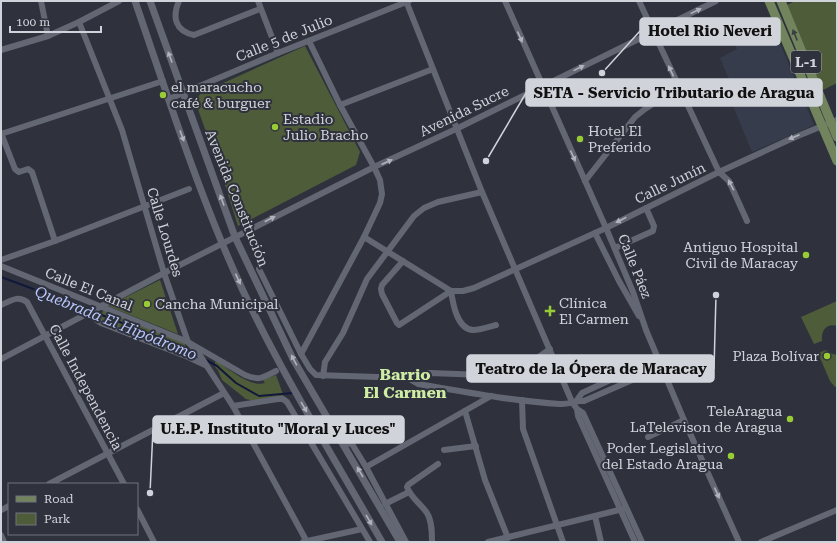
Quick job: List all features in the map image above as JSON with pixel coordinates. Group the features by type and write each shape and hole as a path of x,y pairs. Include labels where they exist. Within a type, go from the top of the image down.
{"main road":[{"name":"L-1","path":"769,1 837,161"},
{"name":"L-1","path":"781,1 834,121 837,137"}],"street":[{"path":"41,1 48,36"},
{"path":"1,50 48,36 119,1"},
{"name":"Avenida Constitución","path":"135,1 222,244 281,367 382,542"},
{"name":"Avenida Constitución","path":"150,1 235,237 293,359 400,542"},
{"path":"179,1 175,11 176,22 182,31 194,35 260,9"},
{"path":"258,1 278,53"},
{"path":"407,1 482,192 550,349 575,401 577,409 583,413 624,509 635,542"},
{"name":"Calle 5 de Julio","path":"169,99 407,1"},
{"name":"Calle Páez","path":"505,1 615,248 634,292 646,330 662,368 739,542"},
{"path":"639,1 719,172 729,180 747,221"},
{"name":"Avenida Sucre","path":"1,359 98,307 235,237 716,1"},
{"name":"Calle Lourdes","path":"79,22 122,130 164,273 188,342 199,354 233,406 306,542"},
{"path":"301,354 364,237 380,203 382,194 380,180 340,105 309,41"},
{"path":"340,105 433,69"},
{"path":"55,241 32,172 28,169 19,172 15,169 1,134 163,81"},
{"path":"585,181 636,117 645,109 679,88"},
{"name":"Calle Junín","path":"451,291 463,291 474,288 515,268 606,228 719,172 834,121"},
{"path":"1,260 55,241 189,189"},
{"path":"323,376 325,362 343,333 367,279 414,216 424,208 447,200 482,192"},
{"path":"615,248 653,231 654,226 646,208"},
{"path":"596,232 618,281 646,330"},
{"path":"364,237 451,291"},
{"path":"403,261 382,285 381,289 382,294 399,325 451,291"},
{"name":"Calle El Canal","path":"1,266 98,307 188,342 255,379 262,378 276,371"},
{"path":"259,269 301,354 312,373 316,375 408,378 430,373 512,376 550,349"},
{"path":"451,291 453,306 463,326 468,329 476,330 496,325"},
{"name":"Calle Independencia","path":"1,305 18,298 22,298 27,302 123,483"},
{"path":"88,313 101,323 205,364"},
{"path":"575,401 582,393 658,358"},
{"path":"408,378 418,384 491,396 563,404 575,401 584,401 662,368"},
{"path":"615,377 619,386"},
{"path":"52,483 224,393"},
{"path":"366,467 491,396"},
{"path":"233,406 278,399 283,399 288,402 370,542"},
{"path":"522,400 523,429 563,542"},
{"path":"465,411 485,480 508,538"},
{"path":"648,437 684,420"},
{"path":"343,443 352,444 406,542"},
{"path":"444,450 476,446"},
{"path":"432,542 431,525 427,514 409,492 407,487 438,464"},
{"path":"385,504 409,492"},
{"path":"488,542 624,509"},
{"path":"624,509 642,542"},
{"path":"761,542 837,510"},
{"path":"138,511 154,542"},
{"path":"595,516 601,542"},
{"path":"306,542 362,528"},
{"path":"778,542 784,533"},
{"path":"1,535 4,542"}],"shaded area":[{"path":"769,17 814,125 752,152 729,96 735,93 720,58 737,49 731,35"}],"green space":[{"path":"795,1 837,1 837,83 823,90 807,57 787,5"},
{"name":"Estadio Julio Bracho","path":"305,46 360,152 356,165 238,226 195,101 201,93"},
{"path":"160,280 178,334 108,306"},
{"path":"837,301 837,326 833,325 827,327 823,331 822,341 814,344 801,317"},
{"path":"105,310 184,342 189,355 105,323 94,317"},
{"path":"826,350 837,355 837,386 835,387 830,381 818,353"},
{"path":"217,361 253,383 265,383 263,380 276,375 284,397 254,401 246,399 222,380 218,370 215,367 215,362"}],"waterway":[{"name":"Quebrada El Hipódromo","path":"1,277 90,310"},
{"name":"Quebrada El Hipódromo","path":"94,312 176,344 197,355"},
{"name":"Quebrada El Hipódromo","path":"206,360 217,366 236,383 259,396 293,393"}],"place":[{"name":"Hotel Rio Neveri","path":"602,73"},
{"name":"el maracucho café & burguer","path":"163,95"},
{"name":"Estadio Julio Bracho","path":"275,127"},
{"name":"Hotel El Preferido","path":"580,139"},
{"name":"SETA - Servicio Tributario de Aragua","path":"486,161"},
{"name":"Antiguo Hospital Civil de Maracay","path":"806,255"},
{"name":"Teatro de la Ópera de Maracay","path":"716,295"},
{"name":"Cancha Municipal","path":"147,304"},
{"name":"Clínica El Carmen","path":"550,311"},
{"name":"Plaza Bolívar","path":"827,356"},
{"name":"TeleAragua LaTelevison de Aragua","path":"790,419"},
{"name":"Poder Legislativo del Estado Aragua","path":"731,456"},
{"name":"U.E.P. Instituto \"Moral y Luces\"","path":"150,493"}],"district":[{"name":"Barrio El Carmen","path":"405,383"}]}
